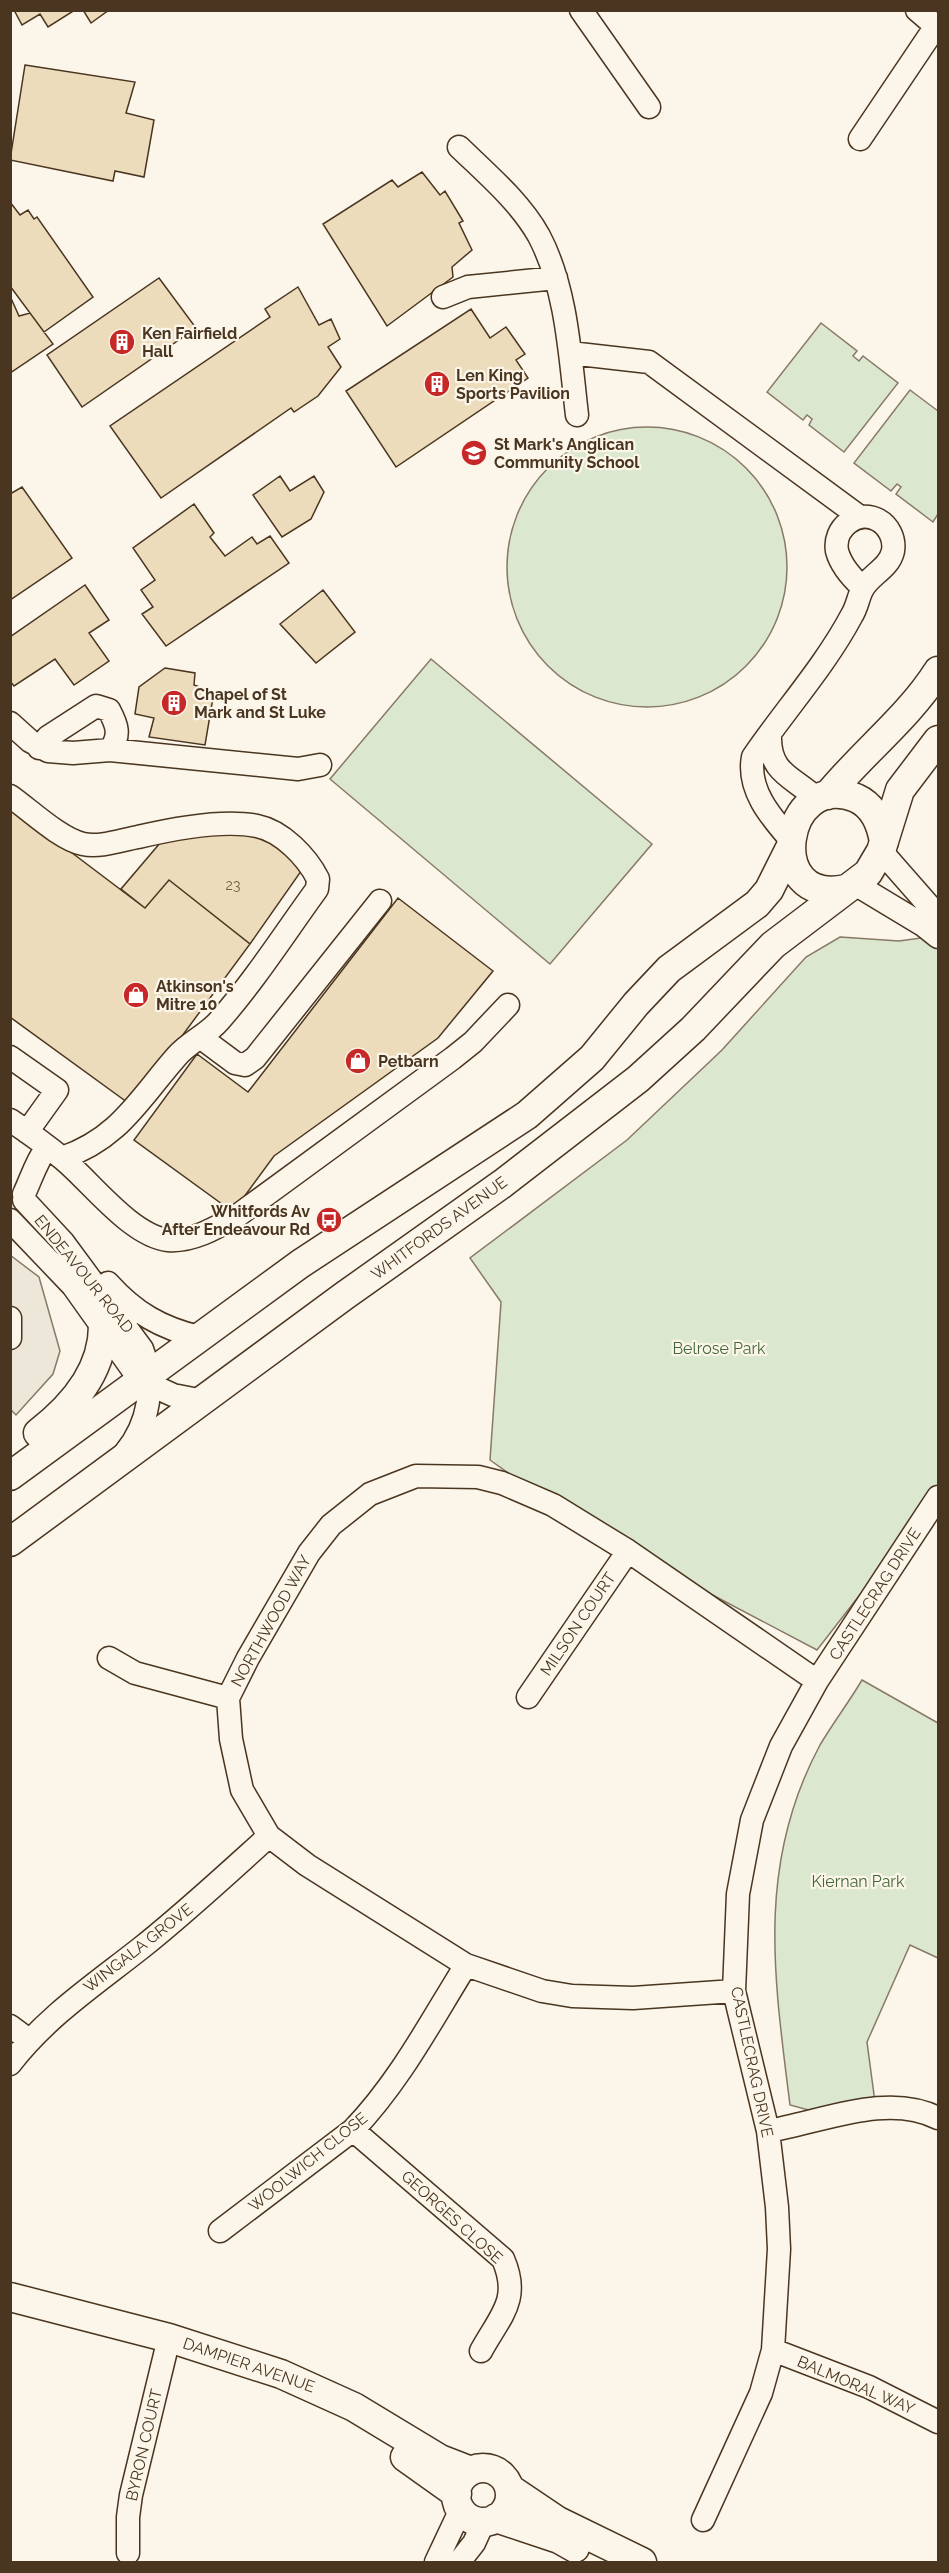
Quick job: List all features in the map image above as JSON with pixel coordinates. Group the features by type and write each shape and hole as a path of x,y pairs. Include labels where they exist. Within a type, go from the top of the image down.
{"main road":[{"path":"10,1476 300,1264 528,1115 591,1058 669,969 757,904 769,890 800,816 886,736 939,670"},
{"name":"WHITFORDS AVENUE","path":"10,1542 502,1184 638,1079 693,1029 773,945 868,873 883,846 900,790 939,740"},
{"path":"823,797 849,795 870,808 880,824 883,846"},
{"path":"789,844 795,868 809,884 821,889 850,886"},
{"path":"10,1454 68,1408 96,1363 103,1347 103,1326"},
{"name":"DAMPIER AVENUE","path":"10,2297 168,2347"},
{"name":"DAMPIER AVENUE","path":"10,2314 168,2347 239,2358 316,2388 385,2424 440,2459 474,2503 559,2539 603,2562"},
{"path":"509,2488 508,2505 474,2503 493,2470 503,2477 509,2488 558,2520 642,2562"}],"street":[{"path":"581,10 649,107"},
{"path":"860,139 937,27 917,10"},
{"path":"459,147 506,193 538,236 556,278 570,353 577,415"},
{"path":"443,297 468,287 556,278"},
{"path":"570,353 649,362 860,517 878,520 886,525 893,542 888,562 863,588 851,617 770,736 753,757 750,771 762,802 789,844"},
{"path":"860,517 844,526 837,543 845,568 863,588"},
{"path":"39,748 48,737 96,706 109,710 118,726 116,742 110,750"},
{"path":"10,723 39,748 73,753 110,750 298,769 320,765"},
{"path":"770,736 770,750 778,769 823,797"},
{"path":"10,796 68,838 84,844 99,845 160,832 206,826 257,826 277,834 295,850 318,879 317,889 218,1023 177,1055 130,1116 84,1149 48,1156 18,1188 19,1212 10,1219"},
{"path":"883,846 939,916"},
{"path":"850,886 923,925 939,937"},
{"path":"200,1037 235,1063 245,1065 255,1058 380,901"},
{"path":"10,1057 57,1090 19,1126 48,1156 142,1229 166,1240 186,1239 237,1216 453,1058 473,1042 508,1005"},
{"name":"ENDEAVOUR ROAD","path":"18,1188 44,1223 70,1251 138,1342 147,1361 145,1379 149,1398 144,1423 132,1445 113,1467"},
{"name":"ENDEAVOUR ROAD","path":"10,1219 73,1286 145,1379"},
{"path":"44,1223 56,1224 121,1298 145,1318 164,1328 199,1337"},
{"path":"10,1318 10,1338"},
{"path":"145,1379 173,1395 203,1401"},
{"name":"NORTHWOOD WAY","path":"734,1990 633,1998 572,1996 542,1991 466,1965 307,1865 269,1836 242,1790 232,1748 228,1698 248,1658 309,1554 331,1525 353,1505 390,1485 416,1476 478,1477 502,1483 553,1505 628,1551 817,1681"},
{"name":"CASTLECRAG DRIVE","path":"703,2520 761,2392 773,2350 779,2249 768,2131 734,1990 738,1894 752,1820 781,1746 817,1681 939,1497"},
{"name":"MILSON COURT","path":"528,1697 628,1551"},
{"path":"109,1658 135,1673 228,1698"},
{"name":"WINGALA GROVE","path":"10,2064 29,2040 87,1988 182,1915 269,1836"},
{"name":"WOOLWICH CLOSE","path":"220,2231 353,2130 372,2110 397,2076 466,1965"},
{"path":"10,2026 29,2040"},
{"path":"768,2131 869,2110 895,2107 921,2111 939,2118"},
{"name":"GEORGES CLOSE","path":"353,2130 503,2259 512,2287 509,2300 481,2351"},
{"name":"BYRON COURT","path":"129,2553 128,2517 131,2494 168,2347"},
{"name":"BALMORAL WAY","path":"773,2350 868,2387 939,2422"},
{"path":"436,2562 474,2503"},
{"path":"459,2562 474,2543 474,2503"}],"green space":[{"path":"821,323 857,351 853,356 859,361 863,356 898,383 844,452 809,425 812,419 807,415 803,420 767,392"},
{"path":"910,390 938,411 938,514 933,522 896,494 901,487 897,484 891,491 854,463"},
{"path":"647,427 674,430 701,438 725,451 746,468 763,489 776,513 784,540 787,567 784,594 776,621 763,645 746,666 725,683 701,696 674,704 647,707 620,704 593,696 569,683 548,666 531,645 518,621 510,594 507,567 510,540 518,513 531,489 548,468 569,451 593,438 620,430"},
{"path":"431,659 652,844 550,964 330,779"},
{"name":"Belrose Park","path":"840,937 899,941 928,937 938,946 938,1494 817,1650 614,1543 553,1505 490,1460 501,1302 470,1258 627,1140 722,1050 806,957"},
{"name":"Kiernan Park","path":"862,1680 938,1723 938,1958 910,1945 867,2042 875,2102 812,2111 790,2105 776,1966 775,1922 778,1877 786,1833 800,1789 820,1745"}],"shaded area":[{"path":"10,1255 39,1277 60,1351 53,1374 16,1415 10,1409"}],"building":[{"path":"14,10 75,10 48,27 40,14 22,25"},
{"path":"83,10 109,10 91,23"},
{"path":"25,65 135,82 126,113 154,120 144,177 115,171 113,181 10,160"},
{"path":"422,172 440,195 445,191 463,221 459,223 472,250 452,267 453,277 387,326 323,224 392,180 398,187"},
{"path":"10,202 20,215 28,210 34,219 37,217 93,297 44,332 10,286"},
{"name":"Ken Fairfield Hall","path":"159,278 196,328 82,407 47,355"},
{"path":"298,287 319,325 331,319 340,339 328,347 341,367 318,396 294,412 291,408 161,498 110,426 270,317 265,309"},
{"path":"10,296 19,316 30,313 53,344 10,373"},
{"name":"Len King Sports Pavilion","path":"471,309 490,338 506,327 525,354 516,360 528,378 396,467 346,391"},
{"path":"280,476 290,491 314,476 324,492 311,519 282,537 253,495"},
{"path":"22,487 72,558 10,600 10,494"},
{"path":"194,504 214,533 210,537 225,556 252,537 257,544 270,536 289,563 166,646 142,614 153,607 141,590 155,580 133,548"},
{"path":"85,585 109,620 89,633 109,661 74,685 55,659 14,686 10,681 10,637"},
{"path":"323,590 355,632 316,663 280,624"},
{"name":"Chapel of St Mark and St Luke","path":"165,668 195,673 194,685 214,692 205,745 149,737 154,718 135,714 139,687"},
{"path":"10,806 145,908 169,880 250,944 131,1105 10,1017"},
{"path":"257,831 304,867 250,944 169,880 145,908 121,889 166,836"},
{"path":"398,898 493,971 438,1038 274,1156 233,1212 134,1140 197,1054 248,1092"}],"place":[{"name":"Ken Fairfield Hall","path":"122,342"},
{"name":"Len King Sports Pavilion","path":"437,384"},
{"name":"St Mark's Anglican Community School","path":"474,453"},
{"name":"Chapel of St Mark and St Luke","path":"174,703"},
{"name":"Atkinson's Mitre 10","path":"136,995"},
{"name":"Petbarn","path":"358,1061"},
{"name":"Whitfords Av After Endeavour Rd","path":"329,1220"}]}
